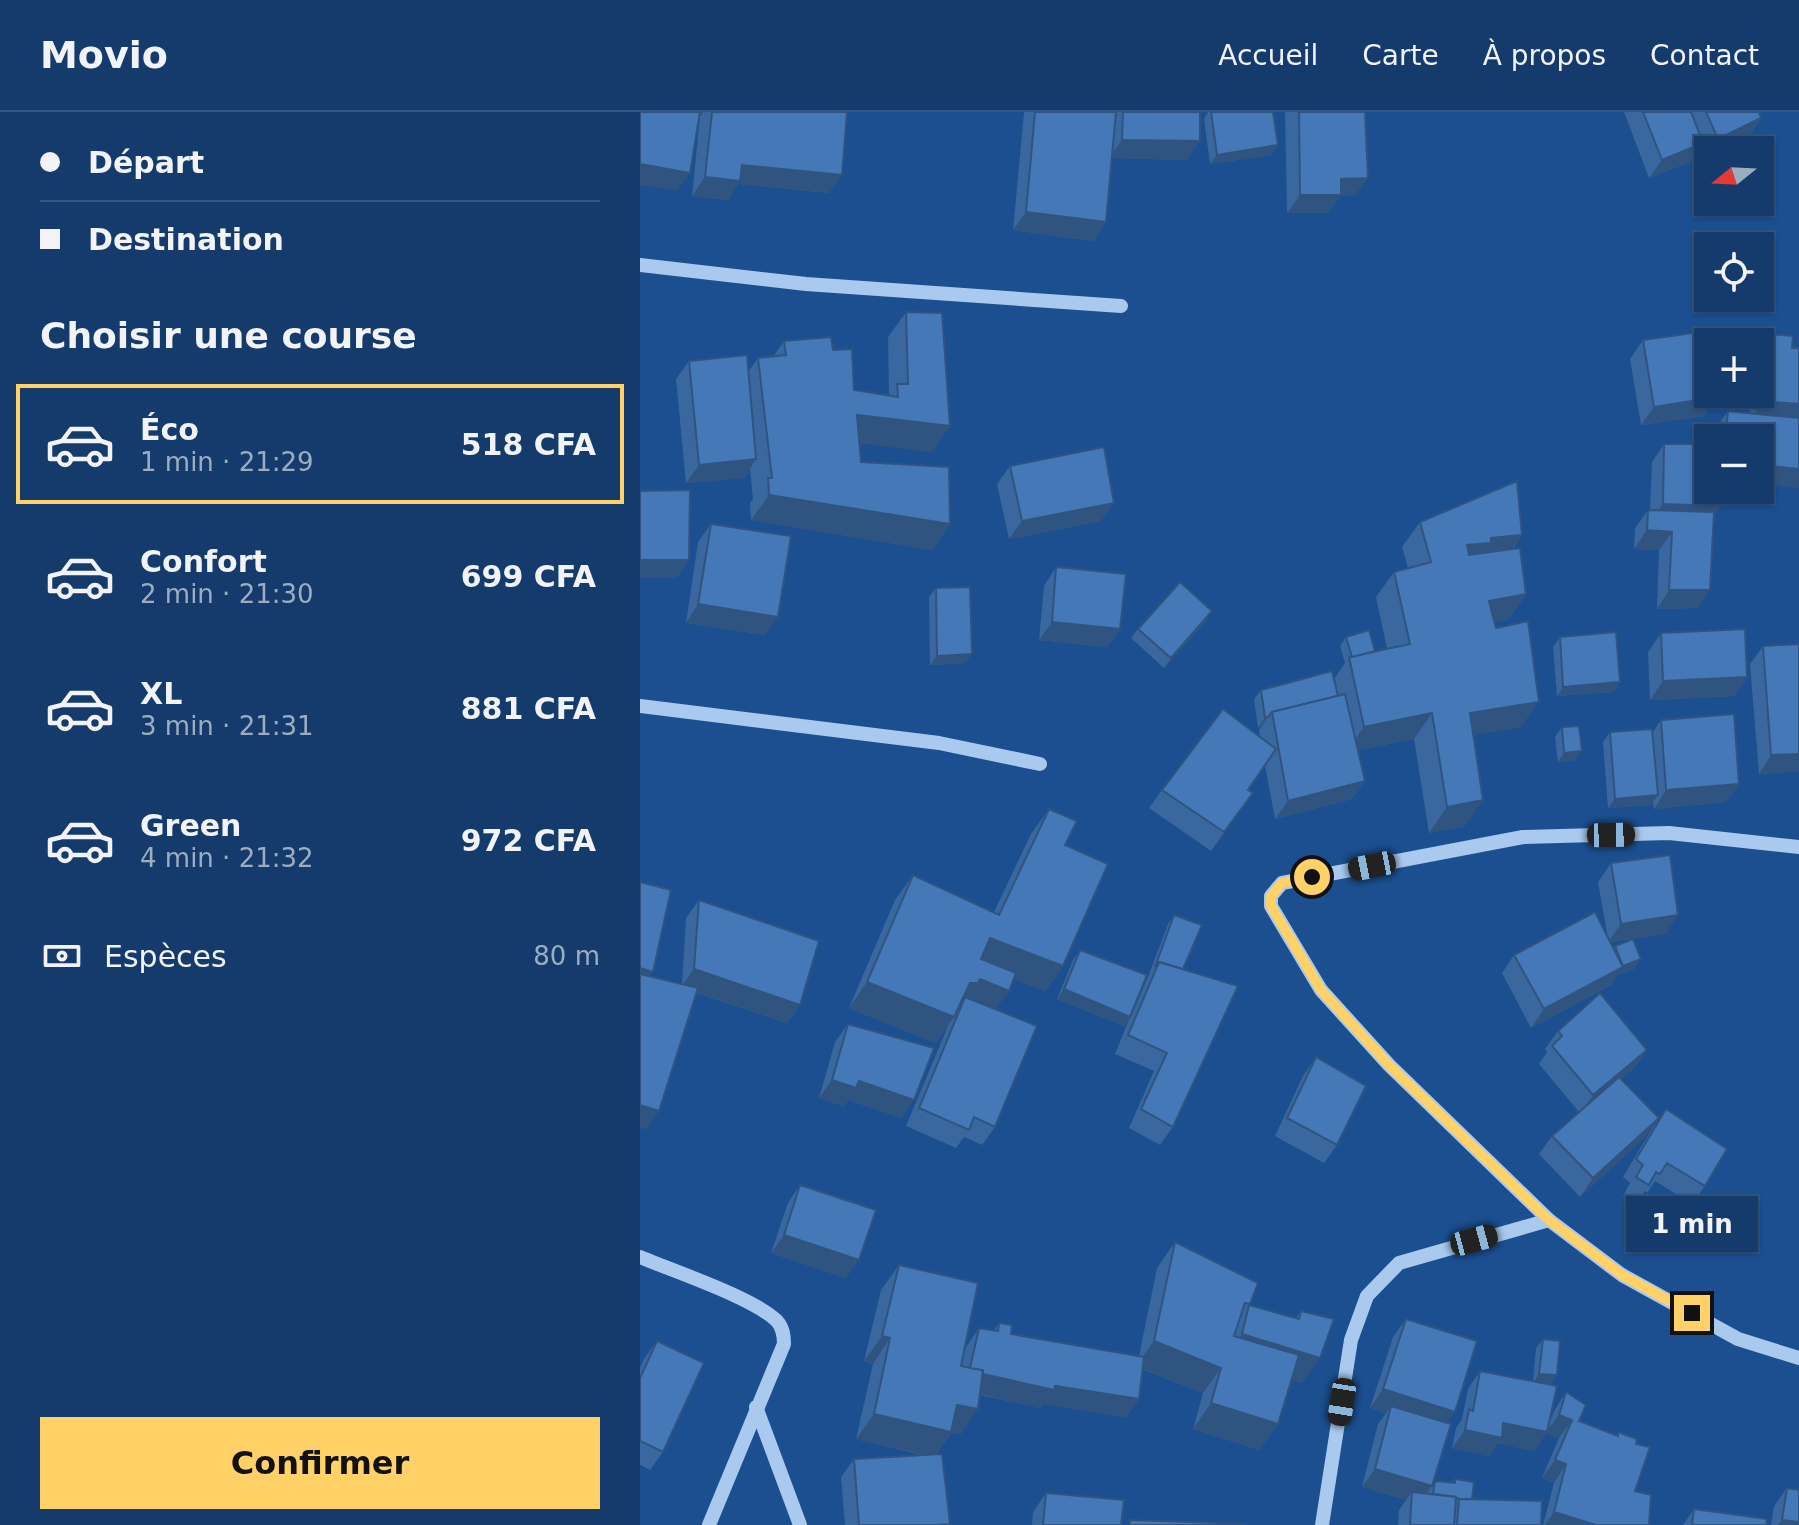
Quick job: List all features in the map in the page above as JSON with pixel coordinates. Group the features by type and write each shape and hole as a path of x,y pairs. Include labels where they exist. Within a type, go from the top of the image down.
{"street":[{"path":"640,265 806,284 1121,306"},
{"path":"640,706 939,743 1040,764"},
{"path":"1799,847 1669,833 1523,837 1282,883 1275,890 1271,906 1321,990 1389,1065 1549,1220 1635,1282 1738,1339 1799,1358"},
{"path":"1322,1525 1351,1340 1367,1296 1399,1263 1549,1220"},
{"path":"640,1257 762,1309 779,1323 784,1344 709,1525"},
{"path":"756,1407 800,1525"}],"building":[{"path":"640,112 700,112 690,173 640,164"},
{"path":"712,112 847,112 842,175 742,165 740,181 705,177"},
{"path":"1035,112 1116,112 1106,222 1026,212"},
{"path":"1123,112 1200,112 1200,141 1122,140"},
{"path":"1211,112 1273,112 1278,145 1217,155"},
{"path":"1299,112 1365,112 1368,178 1341,179 1341,195 1300,195"},
{"path":"1643,112 1691,112 1700,136 1694,136 1694,147 1662,160"},
{"path":"1706,112 1759,112 1761,118 1724,136 1717,136"},
{"path":"906,312 942,313 950,426 857,415 861,462 949,467 950,524 769,495 768,478 772,478 758,358 786,355 784,341 831,337 833,350 852,349 854,390 898,397 897,384 908,384"},
{"path":"1694,333 1694,401 1654,407 1643,340"},
{"path":"1774,334 1793,336 1792,348 1799,348 1799,404 1774,402"},
{"path":"747,355 756,459 699,465 689,361"},
{"path":"1728,411 1799,418 1799,469 1774,466 1774,424 1727,424"},
{"path":"1664,444 1694,444 1694,504 1721,506 1663,504"},
{"path":"1104,447 1114,503 1022,521 1010,466"},
{"path":"1517,481 1522,535 1491,538 1491,543 1467,545 1469,555 1520,548 1526,594 1489,601 1496,628 1528,621 1539,702 1470,713 1483,800 1447,807 1432,713 1364,727 1349,657 1410,644 1394,572 1431,562 1420,522"},
{"path":"690,490 689,560 640,560 640,491"},
{"path":"1648,510 1714,512 1710,590 1669,590 1672,532 1647,530"},
{"path":"711,524 791,536 778,617 698,604"},
{"path":"1056,567 1126,574 1120,629 1052,622"},
{"path":"1180,582 1212,611 1171,658 1138,629"},
{"path":"970,587 972,654 937,656 936,588"},
{"path":"1745,629 1747,677 1663,681 1661,633"},
{"path":"1369,630 1375,651 1352,657 1346,637"},
{"path":"1616,632 1620,682 1563,687 1560,637"},
{"path":"1799,644 1799,754 1771,755 1763,646"},
{"path":"1332,671 1338,696 1272,712 1265,718 1261,690"},
{"path":"1345,694 1365,781 1288,801 1272,712"},
{"path":"1223,709 1276,749 1248,790 1253,793 1224,832 1162,790"},
{"path":"1734,714 1739,784 1666,790 1661,720"},
{"path":"1579,726 1582,751 1564,753 1562,727"},
{"path":"1652,729 1658,795 1615,799 1610,732"},
{"path":"1049,809 1077,821 1065,845 1108,864 1063,966 990,938 981,959 1016,973 1009,991 980,979 978,983 970,983 954,1017 867,982 913,875 999,915"},
{"path":"1670,855 1678,915 1621,924 1611,863"},
{"path":"640,882 671,890 653,972 640,968"},
{"path":"699,900 819,941 800,1005 694,969"},
{"path":"1595,912 1623,967 1544,1009 1514,955"},
{"path":"1174,915 1202,925 1183,969 1159,962 1155,967"},
{"path":"1633,939 1641,959 1623,966 1615,946"},
{"path":"1080,950 1147,975 1130,1017 1064,989"},
{"path":"1159,962 1238,986 1173,1127 1141,1109 1167,1053 1128,1035"},
{"path":"640,974 698,988 659,1111 640,1105"},
{"path":"1600,993 1647,1050 1593,1095 1552,1046 1562,1036 1558,1031"},
{"path":"965,997 1037,1026 995,1127 974,1117 969,1130 919,1108"},
{"path":"848,1024 934,1048 914,1100 859,1081 856,1088 832,1080"},
{"path":"1316,1057 1366,1086 1337,1145 1287,1118"},
{"path":"1619,1077 1659,1118 1593,1178 1552,1136"},
{"path":"1666,1109 1727,1149 1705,1186 1667,1163 1660,1174 1656,1172 1649,1185 1636,1177 1643,1165 1636,1159"},
{"path":"800,1185 876,1210 859,1260 784,1235"},
{"path":"1175,1242 1258,1283 1250,1304 1245,1303 1234,1336 1299,1355 1278,1424 1211,1403 1221,1368 1154,1341"},
{"path":"899,1265 978,1283 961,1366 983,1370 978,1409 957,1405 951,1432 874,1414 890,1338 882,1336"},
{"path":"1249,1305 1299,1319 1301,1311 1334,1319 1320,1358 1242,1334"},
{"path":"1406,1319 1477,1341 1455,1412 1383,1389"},
{"path":"999,1323 1012,1325 1011,1334 1144,1357 1139,1399 1055,1386 1054,1390 983,1374 983,1370 970,1368 979,1328 998,1331"},
{"path":"1543,1339 1560,1341 1557,1375 1539,1374"},
{"path":"657,1341 704,1363 663,1452 640,1441 640,1378"},
{"path":"1480,1371 1557,1386 1547,1432 1503,1423 1502,1438 1465,1430 1469,1409 1473,1411"},
{"path":"1566,1392 1586,1405 1579,1421 1618,1436 1618,1432 1637,1439 1636,1444 1650,1447 1635,1491 1651,1495 1649,1525 1596,1525 1554,1512 1566,1464 1555,1460 1572,1420 1559,1415"},
{"path":"1391,1406 1451,1424 1432,1486 1375,1469"},
{"path":"942,1454 950,1524 859,1525 854,1459"},
{"path":"1455,1479 1474,1482 1472,1499 1433,1494 1435,1481 1455,1483"},
{"path":"1787,1488 1799,1490 1799,1522 1782,1520"},
{"path":"1412,1492 1456,1497 1454,1525 1410,1525"},
{"path":"1046,1493 1124,1500 1121,1525 1043,1525"},
{"path":"1459,1499 1542,1501 1541,1525 1457,1525"},
{"path":"1694,1509 1767,1519 1766,1525 1692,1525"},
{"path":"1130,1520 1245,1524 1245,1525 1130,1525"}],"route":[{"path":"1312,877 1282,883 1271,896 1271,906 1321,990 1389,1065 1549,1220 1622,1275 1692,1313"}]}
